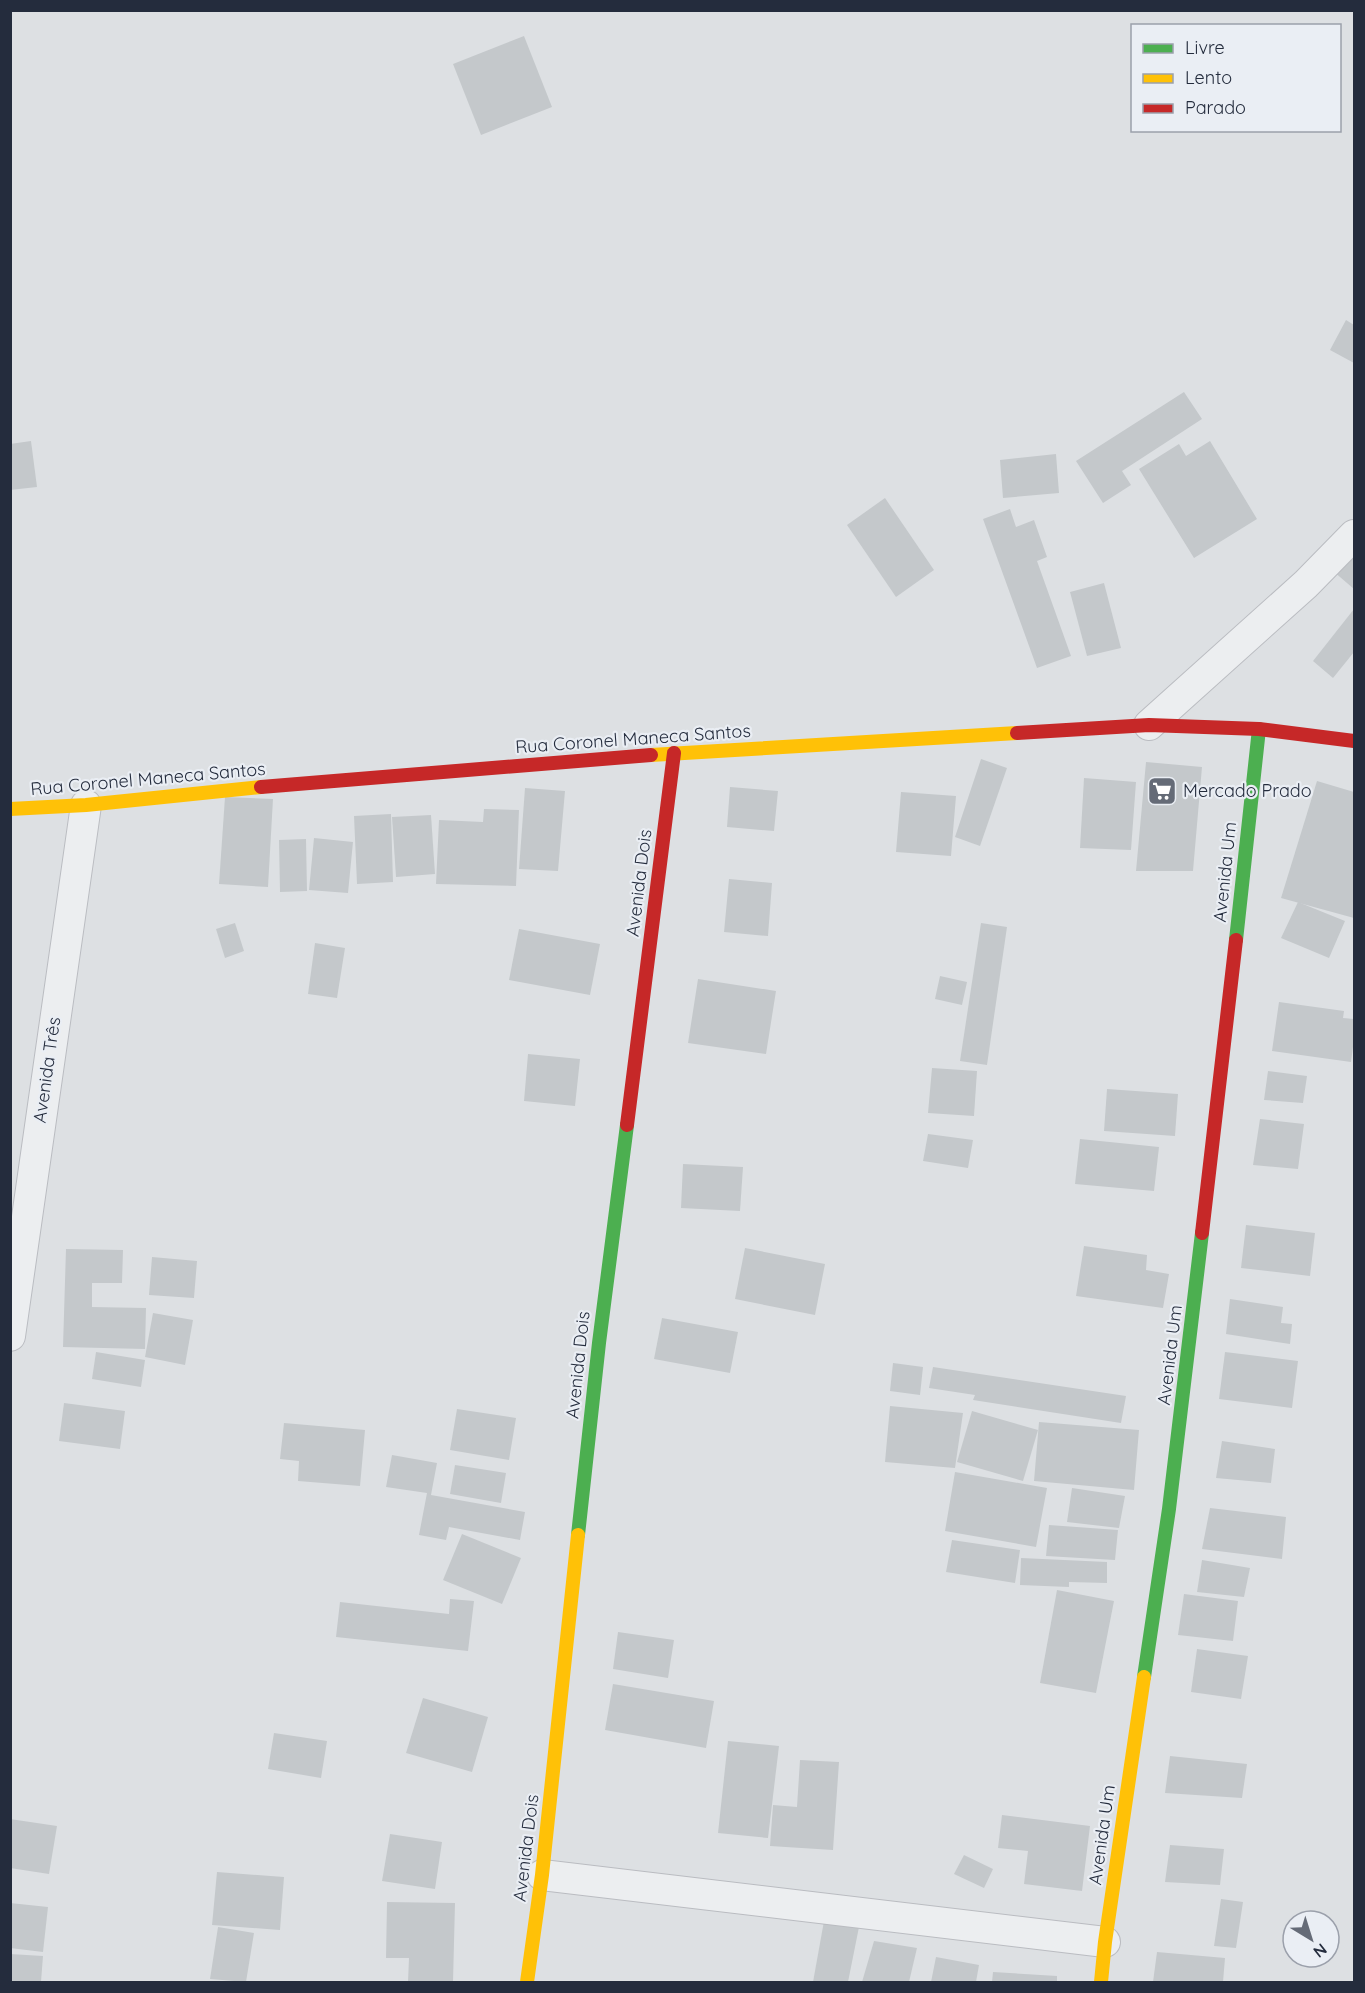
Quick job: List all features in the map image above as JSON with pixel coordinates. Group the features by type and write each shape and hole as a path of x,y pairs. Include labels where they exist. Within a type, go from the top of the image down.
{"street":[{"path":"1149,725 1290,598 1354,535"},
{"name":"Rua Coronel Maneca Santos","path":"10,809 86,805 306,783 674,753 1149,725 1259,729 1354,741"},
{"name":"Avenida Um","path":"1101,1983 1105,1942 1169,1509 1213,1145 1259,729"},
{"name":"Avenida Dois","path":"527,1983 542,1875 599,1342 674,753"},
{"name":"Avenida Três","path":"10,1335 86,805"},
{"path":"542,1875 1105,1942"}],"building":[{"path":"524,36 552,107 481,135 453,64"},
{"path":"1346,320 1354,325 1354,363 1330,350"},
{"path":"1184,392 1202,419 1122,471 1131,485 1103,503 1076,461"},
{"path":"31,441 37,487 10,490 10,444"},
{"path":"1210,441 1257,519 1194,558 1139,469 1179,444 1186,456"},
{"path":"1056,454 1059,493 1003,498 1000,460"},
{"path":"885,498 934,570 896,597 847,525"},
{"path":"1010,509 1016,527 1034,520 1047,557 1037,561 1071,656 1037,668 983,519"},
{"path":"1354,546 1354,589 1333,571"},
{"path":"1104,583 1121,648 1087,656 1070,592"},
{"path":"1354,609 1354,652 1333,678 1313,661"},
{"path":"981,759 1007,768 980,846 955,837"},
{"path":"1146,762 1202,767 1193,871 1136,871"},
{"path":"1084,778 1136,782 1131,850 1080,848"},
{"path":"1317,781 1354,792 1354,918 1281,898"},
{"path":"730,787 778,791 774,831 727,827"},
{"path":"525,788 565,791 558,871 519,869"},
{"path":"901,792 956,796 951,856 896,852"},
{"path":"225,797 273,799 268,887 219,884"},
{"path":"484,809 519,810 516,886 436,884 439,820 483,822"},
{"path":"391,814 393,882 357,884 354,816"},
{"path":"431,815 435,874 396,877 392,817"},
{"path":"314,838 353,842 348,893 309,890"},
{"path":"306,839 307,891 280,892 279,840"},
{"path":"729,879 772,883 768,936 724,932"},
{"path":"1298,902 1345,921 1329,958 1281,938"},
{"path":"235,923 244,951 225,958 216,929"},
{"path":"981,923 1007,927 987,1065 960,1061"},
{"path":"519,929 600,944 590,995 509,980"},
{"path":"315,943 345,948 337,998 308,994"},
{"path":"940,976 967,982 962,1005 935,999"},
{"path":"698,979 776,991 766,1054 688,1043"},
{"path":"1279,1002 1344,1011 1343,1018 1354,1019 1351,1062 1272,1051"},
{"path":"528,1054 580,1059 575,1106 524,1101"},
{"path":"932,1068 977,1071 974,1116 928,1113"},
{"path":"1268,1071 1307,1076 1303,1103 1264,1100"},
{"path":"1107,1089 1178,1094 1175,1136 1104,1131"},
{"path":"1260,1119 1304,1124 1298,1169 1253,1165"},
{"path":"928,1134 973,1140 968,1168 923,1161"},
{"path":"1080,1139 1159,1147 1154,1191 1075,1184"},
{"path":"683,1164 743,1167 740,1211 681,1208"},
{"path":"1246,1225 1315,1233 1310,1276 1241,1268"},
{"path":"1084,1246 1147,1255 1146,1270 1169,1274 1163,1308 1076,1296"},
{"path":"745,1248 825,1264 815,1315 735,1299"},
{"path":"66,1249 123,1250 122,1283 92,1283 92,1307 146,1308 145,1349 63,1347"},
{"path":"152,1257 197,1261 194,1298 149,1295"},
{"path":"1230,1299 1283,1307 1281,1323 1292,1324 1290,1344 1226,1334"},
{"path":"153,1313 193,1320 185,1365 145,1357"},
{"path":"662,1318 738,1332 730,1373 654,1359"},
{"path":"96,1352 145,1360 141,1387 92,1379"},
{"path":"1225,1352 1298,1361 1292,1408 1219,1399"},
{"path":"893,1363 923,1367 920,1395 890,1391"},
{"path":"933,1367 1126,1396 1121,1423 973,1400 975,1395 929,1388"},
{"path":"64,1403 125,1411 120,1449 59,1441"},
{"path":"890,1406 963,1413 955,1468 885,1462"},
{"path":"457,1409 516,1418 509,1460 450,1450"},
{"path":"972,1411 1038,1430 1023,1481 957,1462"},
{"path":"1039,1422 1139,1430 1134,1490 1034,1481"},
{"path":"284,1423 365,1430 360,1486 298,1481 299,1461 280,1459"},
{"path":"1222,1441 1275,1449 1271,1483 1216,1478"},
{"path":"392,1455 437,1463 431,1495 525,1512 520,1540 449,1527 446,1540 419,1535 427,1493 386,1487"},
{"path":"455,1465 506,1473 501,1503 450,1494"},
{"path":"955,1472 1047,1488 1036,1547 945,1531"},
{"path":"1072,1488 1125,1496 1119,1528 1067,1522"},
{"path":"1210,1508 1286,1517 1282,1559 1202,1549"},
{"path":"1049,1525 1118,1530 1115,1560 1046,1556"},
{"path":"462,1534 521,1558 502,1604 443,1580"},
{"path":"952,1540 1020,1550 1015,1583 946,1572"},
{"path":"1021,1558 1107,1562 1107,1583 1069,1582 1069,1587 1020,1585"},
{"path":"1202,1560 1250,1568 1244,1597 1197,1592"},
{"path":"1057,1590 1114,1601 1096,1693 1040,1683"},
{"path":"1184,1594 1238,1601 1233,1641 1178,1635"},
{"path":"450,1599 474,1601 468,1651 336,1637 340,1602 449,1614"},
{"path":"618,1632 674,1640 668,1678 613,1669"},
{"path":"1197,1649 1248,1656 1241,1699 1191,1692"},
{"path":"613,1684 714,1701 706,1748 605,1730"},
{"path":"423,1698 488,1717 472,1772 406,1753"},
{"path":"274,1733 327,1741 321,1778 268,1769"},
{"path":"728,1741 779,1746 768,1838 718,1833"},
{"path":"1170,1756 1247,1764 1242,1798 1165,1793"},
{"path":"800,1760 839,1762 833,1850 770,1846 773,1805 797,1807"},
{"path":"1002,1815 1090,1826 1082,1891 1024,1884 1028,1851 998,1848"},
{"path":"10,1819 57,1826 49,1874 10,1868"},
{"path":"390,1834 442,1842 435,1889 382,1881"},
{"path":"1170,1845 1224,1849 1220,1885 1165,1882"},
{"path":"964,1855 993,1869 984,1888 954,1874"},
{"path":"217,1872 284,1877 280,1930 212,1925"},
{"path":"1221,1899 1243,1902 1236,1948 1214,1946"},
{"path":"387,1902 455,1903 453,1982 408,1982 409,1958 386,1958"},
{"path":"10,1903 48,1907 43,1952 10,1948"},
{"path":"824,1921 859,1927 848,1982 813,1982"},
{"path":"218,1927 254,1933 246,1982 210,1979"},
{"path":"874,1941 917,1948 909,1982 862,1982"},
{"path":"1157,1952 1225,1958 1223,1982 1153,1982"},
{"path":"10,1954 43,1956 41,1982 10,1982"},
{"path":"936,1957 979,1965 976,1982 931,1982"},
{"path":"993,1972 1057,1976 1057,1982 992,1982"}],"traffic: fast":[{"path":"1236,940 1259,729"},
{"path":"578,1535 599,1343 627,1125"},
{"path":"1144,1677 1169,1509 1202,1233"}],"traffic: slow":[{"path":"651,755 1017,733"},
{"path":"10,809 86,805 261,787"},
{"path":"527,1982 542,1875 578,1535"},
{"path":"1101,1982 1144,1677"}],"traffic: jam":[{"path":"1017,733 1149,725 1259,729 1354,741"},
{"path":"627,1125 674,753"},
{"path":"261,787 651,755"},
{"path":"1202,1233 1236,940"}],"place":[{"name":"Mercado Prado","path":"1162,791"}]}
